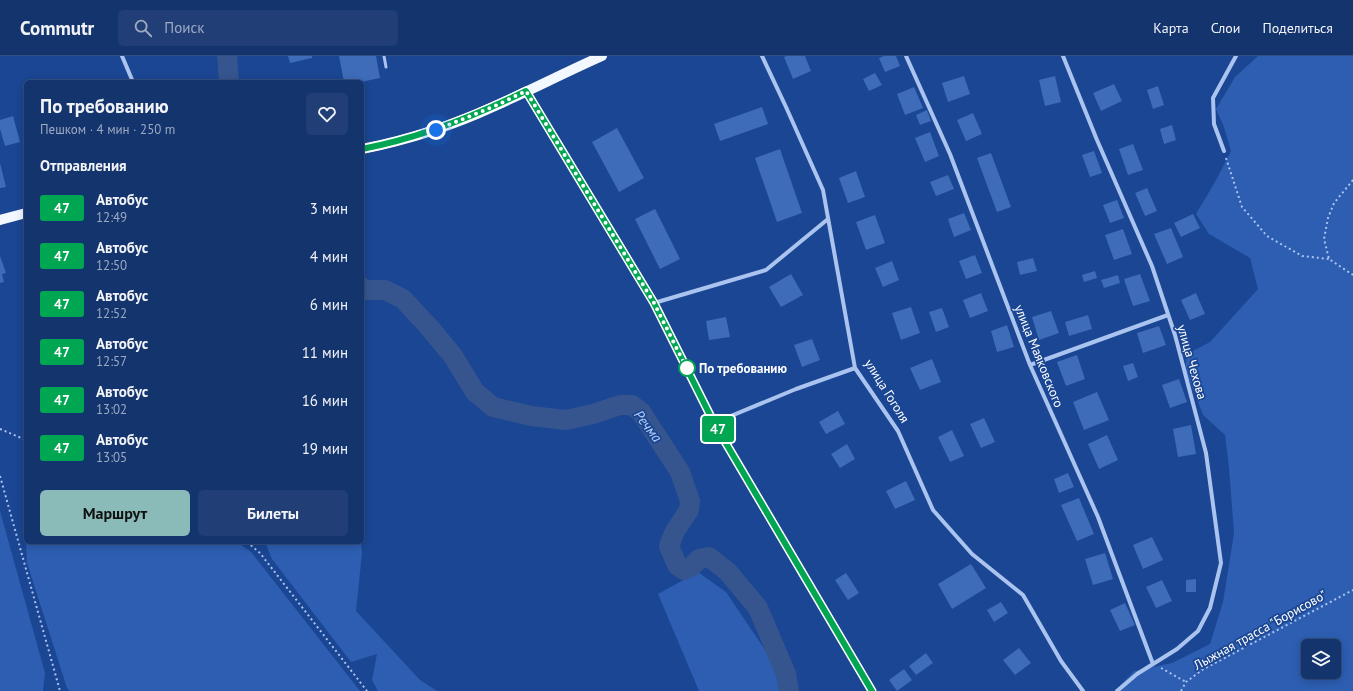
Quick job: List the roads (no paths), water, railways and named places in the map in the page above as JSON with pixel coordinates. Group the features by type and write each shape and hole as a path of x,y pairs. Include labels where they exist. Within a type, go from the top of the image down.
{"main road":[{"path":"364,149 387,144 436,130 495,106 602,56"},
{"path":"0,220 24,214"}],"street":[{"path":"122,56 132,80"},
{"name":"улица Гоголя","path":"762,56 823,190 855,368 898,431 933,510 972,554 1023,595 1061,661 1083,691"},
{"name":"улица Маяковского","path":"906,56 950,154 1030,364 1098,517 1153,664"},
{"name":"улица Чехова","path":"1063,56 1097,140 1152,266 1175,335 1206,453 1221,563 1210,608 1198,631 1176,648 1137,674 1117,691"},
{"path":"1224,151 1214,124 1213,98 1236,56"},
{"path":"526,91 654,303 714,423 872,691"},
{"path":"654,303 766,270 828,219"},
{"path":"1030,364 1168,315"},
{"path":"714,423 796,389 855,368"}],"lane":[{"path":"384,56 386,67"}],"waterway":[{"name":"Речма","path":"227,56 229,80"},
{"name":"Речма","path":"364,289 385,290 403,299 453,356 475,392 493,407 531,416 566,420 593,414 620,405 632,405 641,412 680,472 690,501 689,510 675,531 669,546 677,565 684,570 692,566 699,559 709,557 728,572 758,608 786,674 789,691"}],"place":[{"name":"По требованию","path":"687,368"}]}
